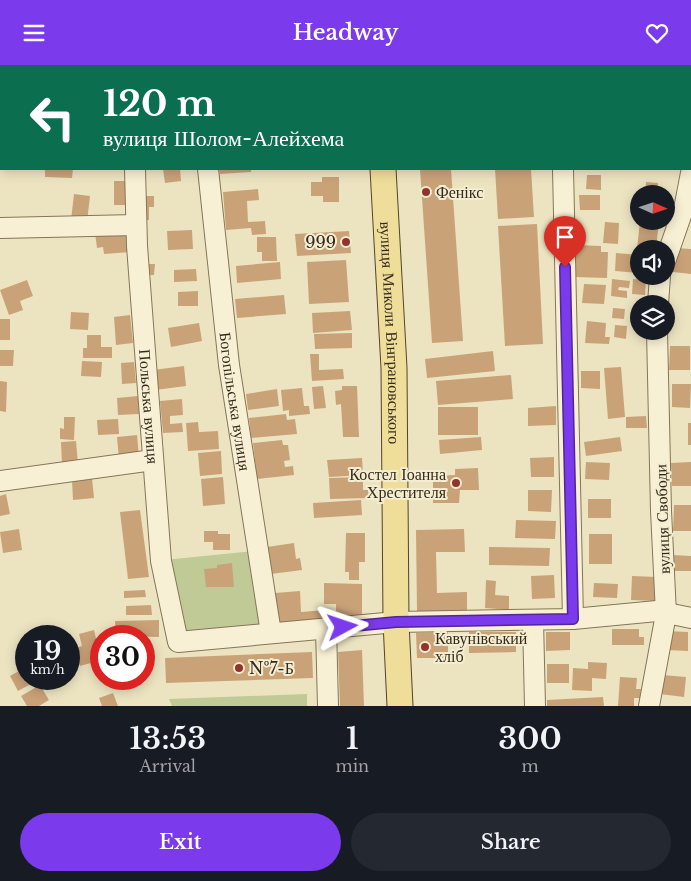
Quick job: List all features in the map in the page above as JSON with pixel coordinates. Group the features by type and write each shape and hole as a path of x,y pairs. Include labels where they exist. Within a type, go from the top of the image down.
{"main road":[{"name":"вулиця Миколи Вінграновського","path":"383,170 394,368 396,622 400,706"}],"street":[{"name":"Польська вулиця","path":"135,170 136,225 162,561 178,642 271,633"},
{"name":"Богопільська вулиця","path":"208,170 229,365 271,633"},
{"path":"563,170 573,619"},
{"path":"673,240 685,204 691,173"},
{"path":"0,228 136,225"},
{"name":"вулиця Свободи","path":"649,706 666,613 661,511 657,340"},
{"path":"0,481 153,460"},
{"path":"271,633 396,622 573,619 657,611 691,618"},
{"path":"533,620 535,706"},
{"path":"326,628 328,706"}],"green space":[{"path":"254,551 266,628 181,639 164,560"},
{"path":"307,694 307,706 172,706 169,699"}],"building":[{"path":"45,170 73,170 72,178 45,177"},
{"path":"163,170 180,170 181,181 165,183"},
{"path":"219,170 251,170 251,172 220,174"},
{"path":"420,170 451,170 463,341 432,343"},
{"path":"495,170 531,170 534,217 498,219"},
{"path":"587,175 601,175 601,190 586,189"},
{"path":"322,177 339,177 339,202 323,202 323,196 311,196 311,182 322,182"},
{"path":"114,181 125,181 126,205 114,205"},
{"path":"646,182 658,183 658,185 646,185"},
{"path":"258,189 259,200 247,201 248,222 265,221 266,234 252,235 251,228 226,230 223,192"},
{"path":"74,194 90,196 87,222 71,220"},
{"path":"579,195 600,195 600,210 580,210"},
{"path":"141,196 154,196 154,207 149,207 149,220 141,220"},
{"path":"605,222 619,223 618,244 603,243"},
{"path":"537,224 543,344 505,346 498,226"},
{"path":"129,230 131,252 104,254 103,247 97,248 95,233"},
{"path":"192,230 193,249 168,250 167,231"},
{"path":"639,230 658,230 657,240 638,240"},
{"path":"349,231 351,253 297,256 295,234"},
{"path":"257,237 276,237 277,261 262,261 262,252 257,252"},
{"path":"576,245 601,246 601,252 608,252 607,278 575,277"},
{"path":"675,248 691,249 691,274 675,272"},
{"path":"616,253 630,254 630,272 615,271"},
{"path":"346,260 349,302 309,304 307,262"},
{"path":"280,262 281,279 237,283 236,266"},
{"path":"143,264 155,264 154,275 143,275"},
{"path":"196,269 197,281 174,282 174,270"},
{"path":"612,279 630,281 629,288 619,287 618,290 627,291 627,298 611,296"},
{"path":"27,280 33,296 20,301 23,310 9,315 0,290"},
{"path":"584,284 606,285 604,304 582,303"},
{"path":"633,285 646,285 645,295 632,294"},
{"path":"198,291 198,306 178,306 178,292"},
{"path":"284,295 286,314 237,318 235,299"},
{"path":"613,308 625,309 624,319 612,318"},
{"path":"350,311 352,330 313,333 312,313"},
{"path":"71,312 89,313 88,330 70,329"},
{"path":"130,315 133,343 116,345 114,317"},
{"path":"0,319 10,319 10,340 0,340"},
{"path":"587,321 606,323 605,337 610,337 609,344 585,343"},
{"path":"199,323 202,341 171,347 168,328"},
{"path":"615,325 627,326 626,339 614,337"},
{"path":"352,333 352,348 315,349 314,334"},
{"path":"87,335 101,335 101,347 112,347 112,358 83,358 83,348 87,348"},
{"path":"670,346 690,346 690,370 669,370"},
{"path":"0,350 14,350 13,366 0,366"},
{"path":"493,351 495,371 427,378 425,359"},
{"path":"310,354 319,354 319,370 343,369 344,379 312,381"},
{"path":"82,361 102,362 101,377 81,376"},
{"path":"134,362 136,383 122,384 121,363"},
{"path":"184,366 186,386 155,390 153,370"},
{"path":"621,367 625,417 608,419 604,368"},
{"path":"581,371 600,371 600,389 581,388"},
{"path":"511,375 513,399 438,405 436,381"},
{"path":"0,381 7,382 6,412 0,411"},
{"path":"672,384 691,384 690,408 672,407"},
{"path":"323,386 326,408 314,409 312,387"},
{"path":"342,386 357,386 359,437 343,437 341,404 336,405 335,391 342,390"},
{"path":"302,388 304,406 309,406 310,414 289,416 289,410 283,411 281,390"},
{"path":"277,389 279,406 248,410 246,394"},
{"path":"138,396 139,414 118,415 117,398"},
{"path":"182,399 183,415 170,416 170,424 182,423 183,432 163,433 160,401"},
{"path":"556,406 556,425 528,426 528,408"},
{"path":"438,407 478,407 478,435 438,435"},
{"path":"286,414 287,420 295,419 297,434 251,438 249,418"},
{"path":"646,416 647,428 626,428 626,417"},
{"path":"64,417 75,417 74,440 60,439 60,428 64,429"},
{"path":"118,419 119,434 98,435 97,420"},
{"path":"198,422 199,432 218,431 219,449 188,451 186,423"},
{"path":"688,423 691,423 691,445 688,445"},
{"path":"137,435 139,457 119,459 117,437"},
{"path":"481,437 482,450 440,454 439,440"},
{"path":"620,437 622,451 586,456 584,442"},
{"path":"282,440 283,445 288,445 290,460 284,461 285,467 293,466 294,475 257,479 253,443"},
{"path":"76,441 78,464 62,465 61,442"},
{"path":"221,451 222,474 200,476 198,453"},
{"path":"554,457 554,477 531,477 530,458"},
{"path":"362,458 363,475 329,477 327,460"},
{"path":"586,462 610,463 609,480 585,479"},
{"path":"691,462 691,486 672,486 671,463"},
{"name":"Костел Іоанна Хрестителя","path":"478,468 479,490 460,490 459,503 433,503 433,476 455,475 455,469"},
{"path":"223,477 225,504 203,506 201,479"},
{"path":"363,477 363,490 368,490 369,498 330,499 329,478"},
{"path":"92,478 94,498 73,500 72,480"},
{"path":"528,490 552,490 551,512 528,511"},
{"path":"6,494 10,514 0,516 0,496"},
{"path":"588,499 611,499 611,518 588,518"},
{"path":"361,500 362,515 314,518 313,503"},
{"path":"674,505 691,505 691,531 673,531"},
{"path":"140,510 149,577 128,579 120,512"},
{"path":"516,520 556,521 555,539 515,538"},
{"path":"19,529 22,550 3,553 0,532"},
{"path":"464,529 465,552 436,552 437,593 467,592 467,612 417,612 416,530"},
{"path":"204,531 218,531 218,534 230,534 230,550 213,550 213,542 204,542"},
{"path":"346,533 365,533 365,562 359,562 359,580 349,580 349,572 345,572"},
{"path":"589,534 612,534 612,564 589,564"},
{"path":"294,543 296,559 300,558 302,570 271,574 267,547"},
{"path":"489,547 550,548 549,566 489,565"},
{"path":"673,555 691,556 691,571 673,571"},
{"path":"232,563 234,587 206,587 204,569 217,568 217,565"},
{"path":"554,575 555,598 532,599 531,576"},
{"path":"632,576 656,577 656,601 631,600"},
{"path":"486,580 496,581 495,595 509,596 509,610 485,608"},
{"path":"324,583 362,584 362,622 336,621 336,604 324,604"},
{"path":"594,583 618,584 617,598 593,597"},
{"path":"145,590 146,597 124,598 124,591"},
{"path":"300,591 301,612 325,610 326,624 277,628 275,593"},
{"path":"151,605 152,615 126,615 126,606"},
{"path":"159,620 159,637 155,637 155,625 115,625 115,621"},
{"path":"612,629 639,629 639,637 644,637 644,645 612,645"},
{"path":"90,631 90,663 80,666 80,647 82,646 80,634"},
{"path":"667,631 688,632 688,651 666,650"},
{"path":"448,632 448,658 417,658 416,633"},
{"path":"469,632 516,632 516,652 469,653"},
{"path":"546,632 570,632 570,650 546,651"},
{"path":"362,650 364,706 340,706 338,652"},
{"name":"№7-Б","path":"312,652 313,678 166,683 165,658"},
{"path":"588,662 607,663 606,679 592,678 592,691 572,690 573,668 588,669"},
{"path":"547,664 569,664 569,683 547,683"},
{"path":"15,673 15,685 10,676"},
{"path":"662,675 686,677 684,697 660,694"},
{"path":"620,677 637,678 636,689 641,689 640,698 634,698 634,706 618,706"},
{"path":"31,690 43,690 49,700 39,706 27,706 21,696"},
{"path":"113,693 118,706 102,706 99,698"},
{"path":"603,697 604,706 547,706 547,700"}],"place":[{"name":"Фенікс","path":"426,192"},
{"name":"999","path":"346,242"},
{"name":"Костел Іоанна Хрестителя","path":"456,483"},
{"name":"Кавунівський хліб","path":"425,647"},
{"name":"№7-Б","path":"239,668"}],"route":[{"path":"343,627 396,622 573,619 565,267"}]}
